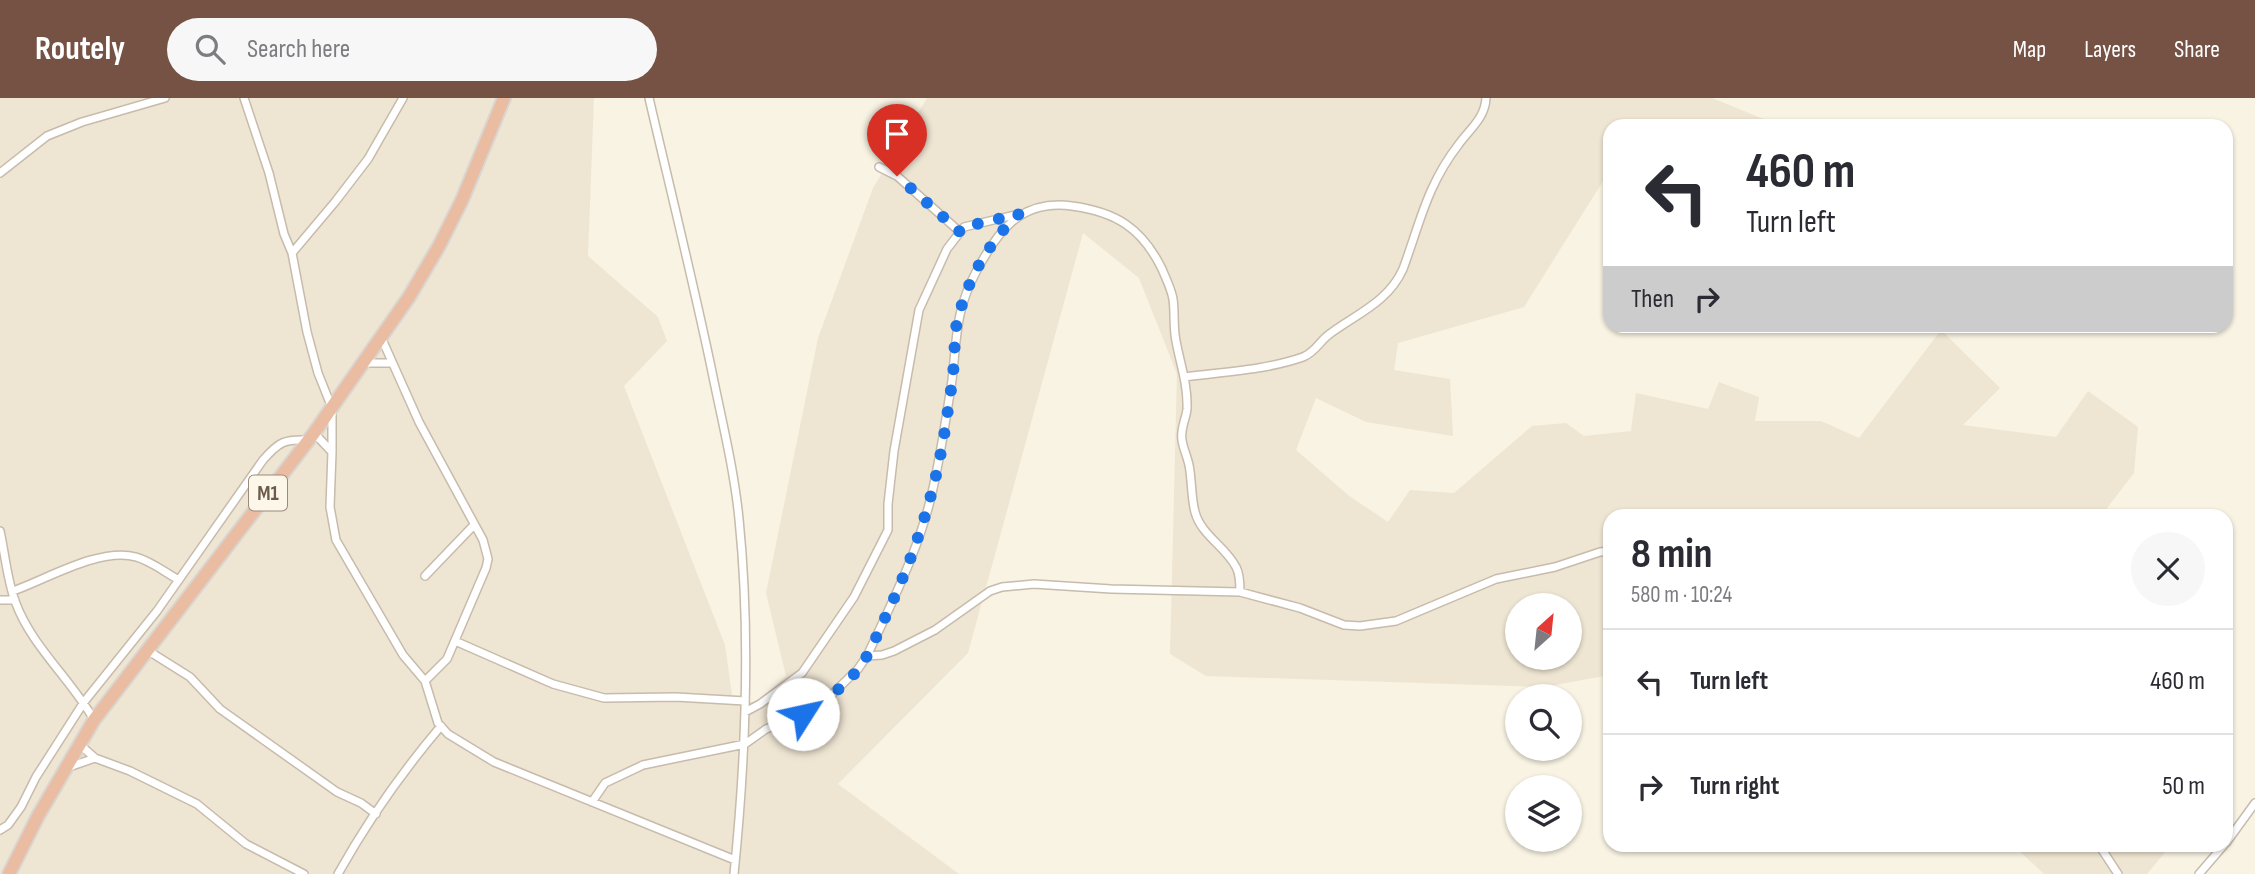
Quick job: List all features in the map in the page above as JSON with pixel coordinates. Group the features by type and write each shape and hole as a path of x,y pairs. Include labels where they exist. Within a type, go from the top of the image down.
{"highway":[{"name":"M1","path":"9,874 38,816 94,720 311,437 409,297 439,246 484,150 504,98"}],"street":[{"path":"0,173 47,136 82,122 165,98"},
{"path":"244,98 292,253 318,373 332,408 330,507 336,540 403,655 425,681 441,726 448,734 494,762 735,860"},
{"path":"292,253 368,159 403,98"},
{"path":"649,98 732,465 746,593 744,744 734,874"},
{"path":"1185,377 1303,357 1314,351 1328,334 1351,321 1389,291 1403,269 1428,193 1456,148 1482,115 1486,98"},
{"path":"879,167 897,176 960,232"},
{"path":"745,712 802,673 854,597 888,530 894,451 919,310 947,249 964,227 1037,209 1065,205 1090,209 1127,224 1142,236 1152,250 1168,282 1176,342 1185,377 1187,409 1181,438 1188,462 1195,513 1201,526 1237,569 1240,592"},
{"path":"593,802 605,783 643,765 744,744 766,729 803,714 825,701 858,669 867,656 898,590 926,517 946,427 956,324 965,296 988,250 1019,214"},
{"path":"381,337 419,422 483,540 488,559 455,641 442,666 425,681"},
{"path":"363,363 391,363"},
{"path":"0,830 8,825 20,807 84,702 157,611 263,460 286,439 311,437 332,452"},
{"path":"425,576 474,525"},
{"path":"0,531 14,596 25,622 43,650 84,702 94,720"},
{"path":"867,656 894,651 935,629 990,591 1002,587 1034,584 1240,592 1300,608 1344,625 1360,626 1396,621 1496,579 1555,567 1603,552"},
{"path":"0,600 102,557 137,557 179,580"},
{"path":"455,641 553,684 604,698 676,697 745,701"},
{"path":"146,650 190,677 220,709 337,792 361,803 376,814"},
{"path":"338,874 406,768 441,726"},
{"path":"78,744 94,758 130,771 197,804 246,845 304,874"},
{"path":"66,768 94,758"},
{"path":"2233,833 2255,803"},
{"path":"2104,852 2118,874"},
{"path":"2199,874 2218,852"}],"shaded area":[{"path":"0,98 594,98 588,256 658,317 667,341 624,386 725,645 732,695 755,703 786,676 766,593 818,338 873,188 927,98 1712,98 1764,119 1603,119 1603,181 1524,307 1398,343 1394,370 1450,379 1453,436 1366,422 1316,398 1296,450 1348,495 1388,522 1410,490 1454,493 1532,426 1566,423 1584,436 1631,431 1636,393 1708,409 1719,382 1759,397 1755,421 1821,421 1859,438 1939,333 1944,333 2000,388 1963,425 2056,437 2088,391 2138,427 2134,473 2106,509 1603,509 1603,676 1560,684 1505,686 1206,676 1170,654 1177,374 1139,278 1083,233 968,653 838,784 959,874 0,874"},
{"path":"2020,852 2165,852 2147,874 2044,874"}],"route":[{"path":"803,714 825,701 858,669 867,656 898,590 926,517 935,481 946,427 956,324 965,296 988,250 1019,214 964,227 960,232 897,176"}]}
